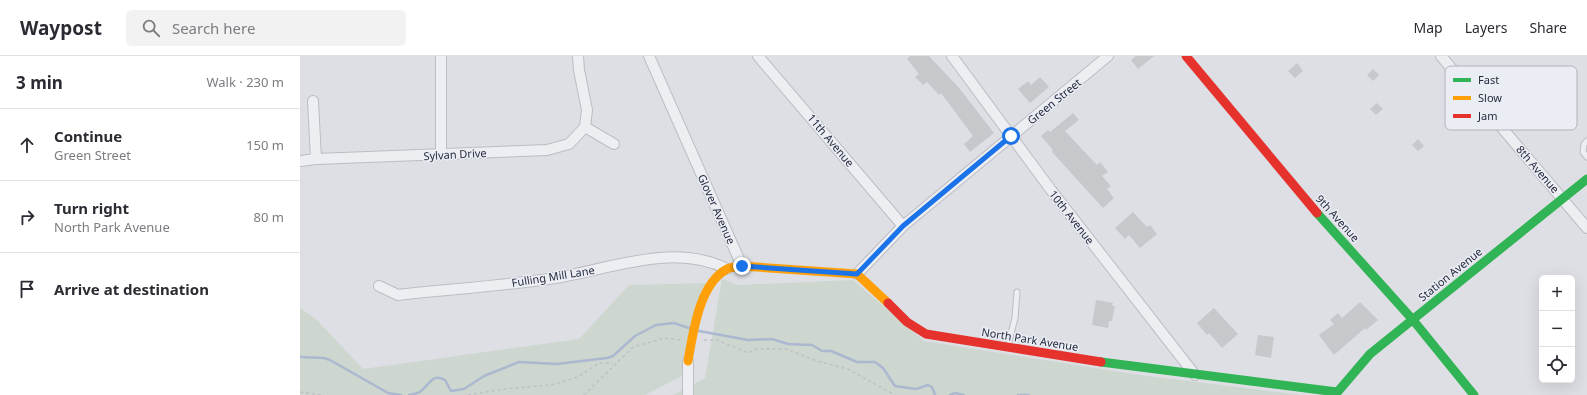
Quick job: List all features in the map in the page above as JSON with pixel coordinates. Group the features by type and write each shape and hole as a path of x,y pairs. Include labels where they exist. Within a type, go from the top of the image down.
{"street":[{"path":"441,56 441,155"},
{"path":"578,56 579,70 587,110 586,127 614,144"},
{"name":"Glover Avenue","path":"649,56 742,266"},
{"name":"11th Avenue","path":"758,56 903,226"},
{"name":"10th Avenue","path":"952,56 1011,136 1195,375"},
{"name":"Green Street","path":"857,274 903,226 1108,56"},
{"name":"9th Avenue","path":"1186,56 1297,191 1413,320 1474,395"},
{"name":"8th Avenue","path":"1441,56 1450,66"},
{"path":"313,101 316,159"},
{"name":"Sylvan Drive","path":"300,161 316,159 547,150 569,144 586,127"},
{"name":"8th Avenue","path":"1504,130 1587,228"},
{"name":"Station Avenue","path":"1336,393 1370,354 1587,179"},
{"name":"Fulling Mill Lane","path":"379,286 398,295 554,278 653,258 684,258 714,263 727,269"},
{"path":"688,395 688,361 692,338 702,302 714,281 727,269 742,266 857,274"},
{"name":"North Park Avenue","path":"857,274 907,322 926,334 1007,348 1195,375 1336,393"}],"lane":[{"path":"1587,141 1584,144 1583,152 1587,157"},
{"path":"1007,348 1014,318 1017,292"}],"path":[{"path":"584,395 633,346 665,338 717,340 748,353 757,349 786,349 817,361 848,368 895,395"},
{"path":"468,395 503,389 551,385 578,376 599,363 613,363"},
{"path":"300,392 322,395"}],"shaded area":[{"path":"722,279 738,285 853,280 924,341 1140,375 1302,395 673,395 705,378"},
{"path":"708,283 686,374 645,395 300,395 300,308 316,319 363,369 579,339 629,285"}],"building":[{"path":"910,56 929,56 960,89 994,133 970,152 964,144 973,136 941,93 939,95 927,82 923,85 915,77 919,74 907,59"},
{"path":"1136,56 1154,56 1138,69 1131,60"},
{"path":"1297,63 1303,71 1295,78 1288,71"},
{"path":"1373,69 1379,75 1373,81 1367,75"},
{"path":"1040,77 1049,87 1030,103 1018,89 1028,81 1031,85"},
{"path":"1377,103 1383,109 1376,115 1370,109"},
{"path":"1073,113 1079,120 1065,131 1097,165 1100,162 1108,172 1102,176 1111,186 1107,189 1114,198 1103,208 1052,152 1053,150 1041,136 1048,130 1050,132"},
{"path":"1418,139 1424,146 1418,151 1412,145"},
{"path":"1133,212 1147,227 1150,225 1157,234 1140,248 1129,235 1125,239 1115,228"},
{"path":"1096,300 1113,303 1112,306 1115,306 1112,321 1109,321 1108,328 1092,325"},
{"path":"1360,302 1378,320 1366,330 1365,328 1334,355 1319,335 1334,324 1330,320 1338,313 1342,318"},
{"path":"1214,308 1238,334 1222,348 1209,333 1207,335 1197,323"},
{"path":"1258,335 1274,337 1271,358 1255,355"}],"waterway":[{"path":"409,395 420,392 432,380 437,378 445,380 451,391 464,389 484,376 519,362 557,364 607,358 613,356 635,336 656,325 674,323 689,328"},
{"path":"699,331 748,340 772,339 788,344 812,345 822,351 831,351 857,362 875,362 883,368 895,386 916,389 928,385 932,387 935,395"},
{"path":"300,357 324,358 330,360 388,393 401,395"},
{"path":"950,395 955,393 964,395"},
{"path":"1018,395 1029,395"}],"traffic: fast":[{"path":"1335,395 1370,354 1587,179"},
{"path":"1317,213 1413,320 1474,395"},
{"path":"1101,362 1337,392"}],"traffic: slow":[{"path":"688,361 695,324 704,297 717,276 730,268 742,266 857,274 888,303"}],"traffic: jam":[{"path":"1186,56 1317,213"},
{"path":"888,303 907,322 926,334 1101,362"}],"route":[{"path":"742,266 857,274 903,226 1011,136"}]}
